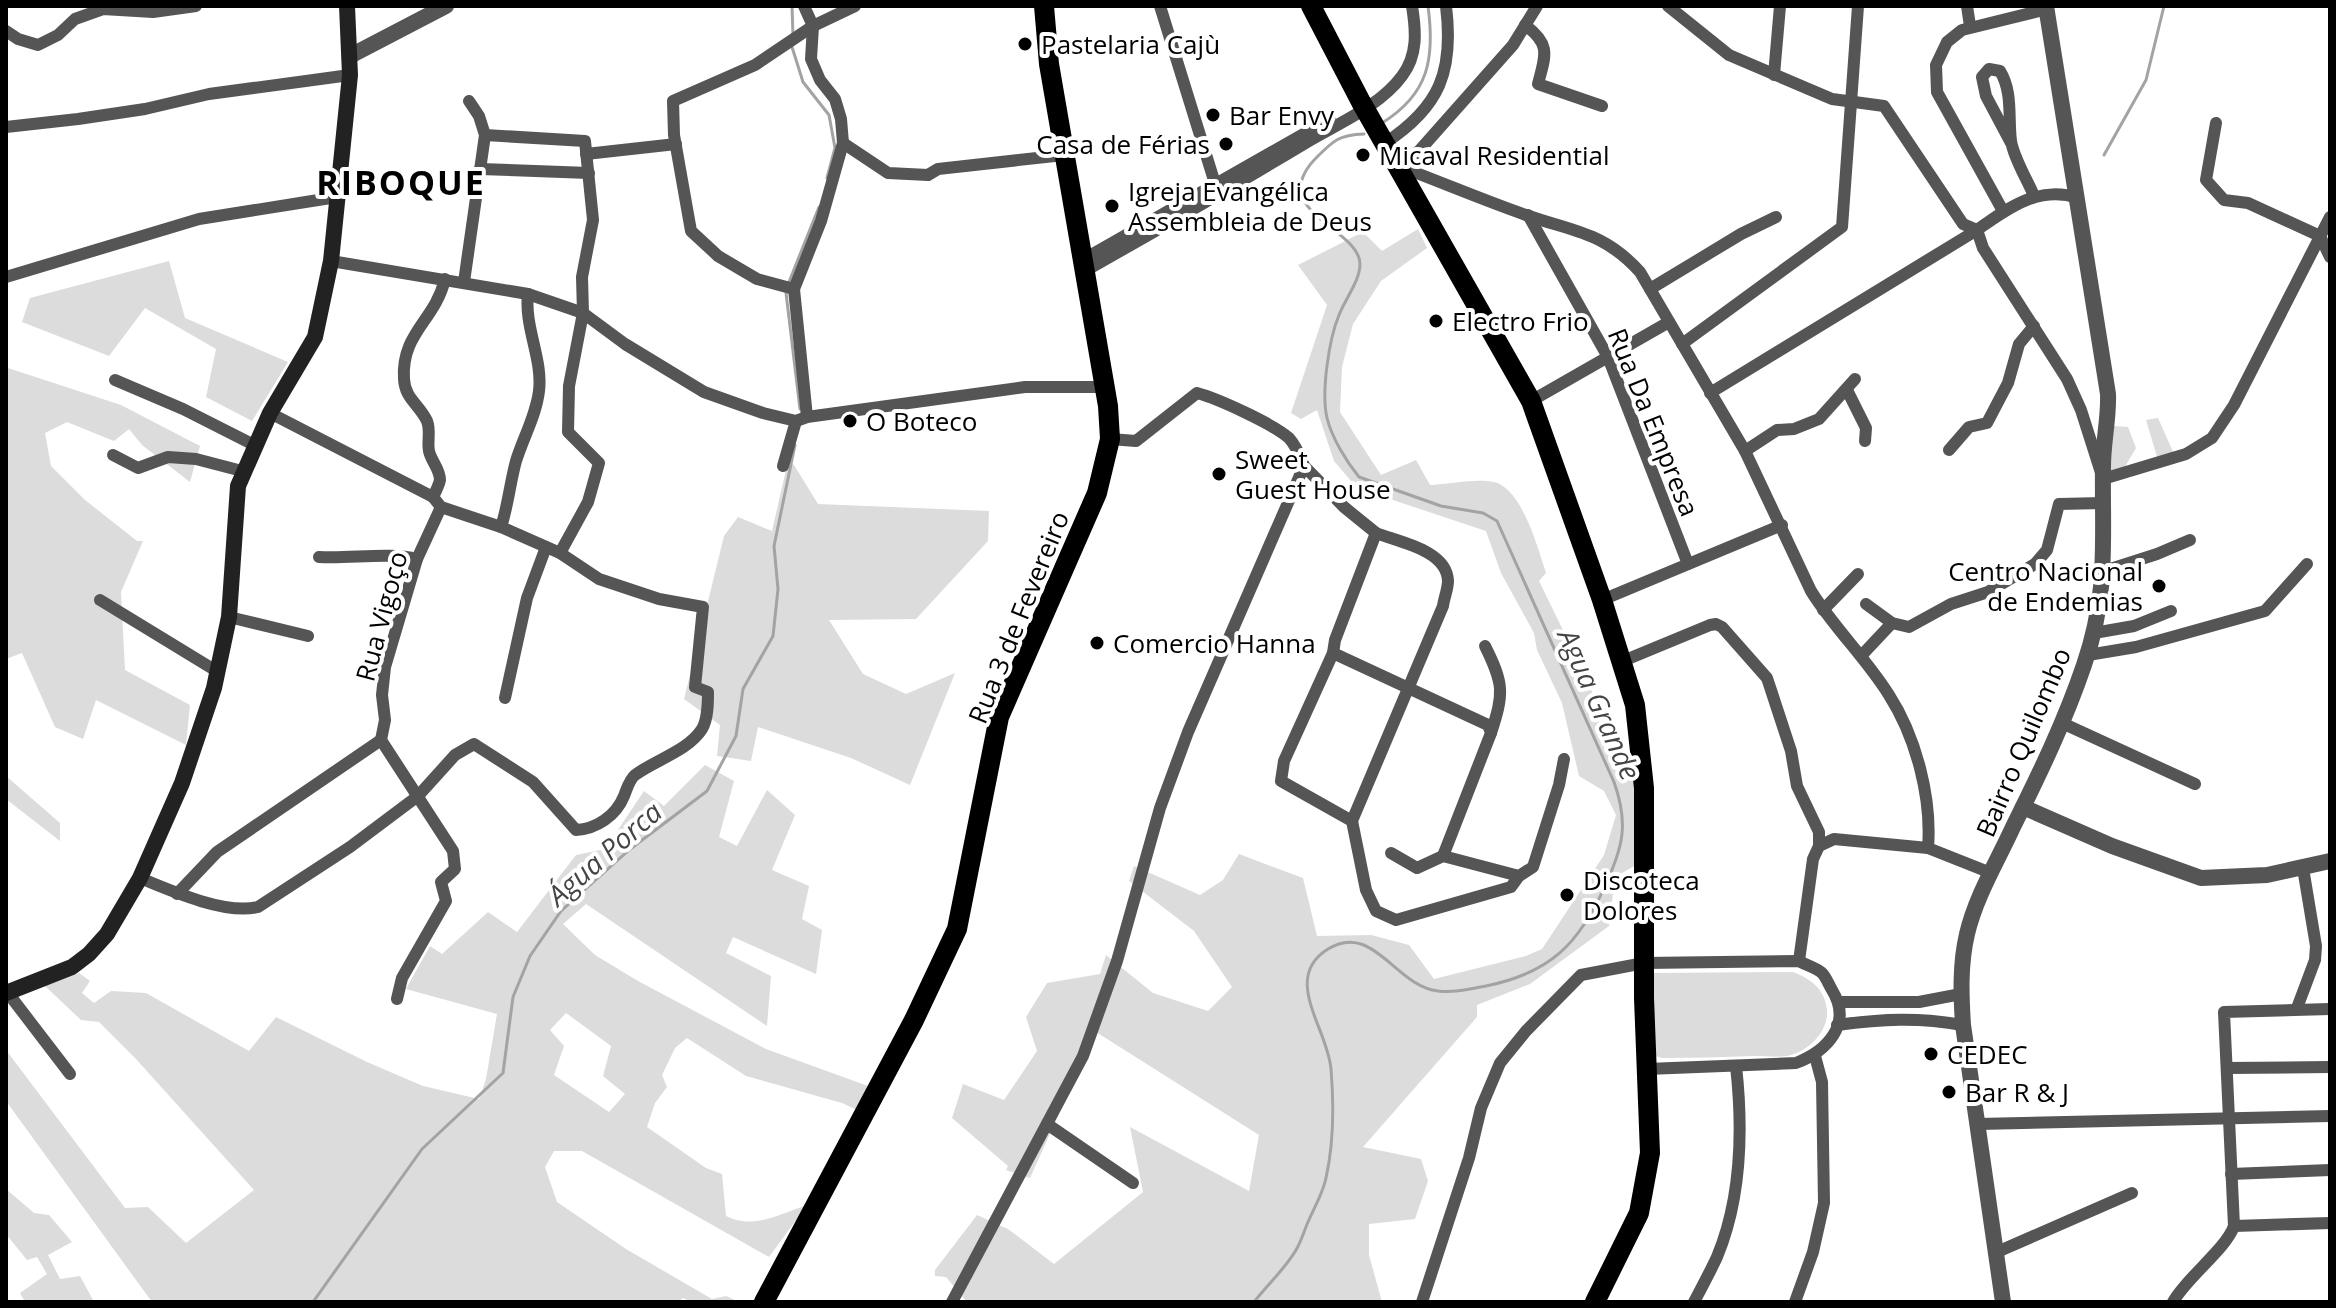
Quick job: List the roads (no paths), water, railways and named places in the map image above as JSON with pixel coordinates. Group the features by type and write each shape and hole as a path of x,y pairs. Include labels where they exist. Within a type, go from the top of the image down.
{"main road":[{"path":"7,993 72,967 89,954 113,925 140,878 182,783 218,672 229,617 235,500 242,471 270,413 315,337 331,261 350,75 347,6"},
{"name":"Rua 3 de Fevereiro","path":"764,1302 954,937 963,910 999,717 1097,493 1110,439 1105,387 1049,64 1044,6"},
{"path":"1311,6 1363,105 1531,401 1623,661 1635,705 1644,788 1644,963 1650,1153 1639,1213 1595,1302"}],"street":[{"path":"6,31 18,39 38,45 58,35 75,19 103,9 153,12 196,6"},
{"path":"350,56 446,6"},
{"path":"783,466 802,419 794,289 821,221 843,143 835,99 820,80 811,59 813,26 804,6"},
{"path":"794,289 757,279 718,256 691,231 676,144 673,101 755,65 813,26 855,6"},
{"path":"1160,6 1216,190"},
{"path":"1085,265 1363,105 1379,99 1402,76 1413,54 1412,6"},
{"path":"1385,143 1419,117 1437,91 1449,52 1446,6"},
{"path":"1398,166 1419,151 1513,45 1537,6"},
{"path":"1668,6 1729,55 1832,99 1884,106 1963,224 1977,230 1983,248 2067,379 2081,410 2103,479 2186,454 2212,438 2234,405 2330,217"},
{"path":"1774,75 1780,6"},
{"path":"1682,344 1842,227 1858,6"},
{"path":"1967,6 1970,26"},
{"path":"2003,211 1941,100 1935,83 1936,65 1942,49 1954,35 1970,26 2027,10 2046,8"},
{"name":"Bairro Quilombo","path":"2003,1302 1963,1025 1963,955 1968,931 1991,873 2062,723 2088,655 2104,571 2103,479 2108,394 2046,8"},
{"path":"1525,25 1541,38 1544,46 1538,84 1602,106"},
{"path":"2011,143 2011,114 2004,76 2000,71 1989,69 1982,77 1983,90 2034,196"},
{"path":"6,127 145,109 209,94 350,75"},
{"path":"464,282 485,135 479,116 469,101"},
{"path":"2216,123 2206,180 2224,200 2248,203 2320,236 2330,257"},
{"path":"485,135 585,141 593,220 582,277 583,313 569,386 568,432 599,463 588,502 560,553"},
{"path":"843,143 888,173 928,175 938,169 1064,155"},
{"path":"586,154 676,144"},
{"path":"1398,166 1528,215 1597,237 1622,251 1640,272 1745,451 1823,610 1891,696 1913,748 1924,785 1930,822 1928,848"},
{"path":"480,169 589,173"},
{"path":"1710,393 1977,230 2003,211 2034,196 2058,193 2078,198"},
{"path":"6,277 199,219 337,197"},
{"name":"Rua Da Empresa","path":"1528,215 1608,357 1688,564"},
{"path":"1650,289 1741,234 1776,217"},
{"path":"331,261 528,294 583,313 625,344 704,392 763,413 802,419 1025,387 1105,387"},
{"path":"437,502 440,475 430,455 429,428 422,412 405,391 403,362 409,342 440,297 445,279"},
{"path":"501,527 509,504 516,461 539,392 526,313 528,294"},
{"path":"1531,401 1669,322"},
{"path":"1949,450 1969,427 1987,423 2008,383 2019,344 2034,326"},
{"path":"1745,451 1777,430 1794,429 1819,419 1855,379"},
{"path":"115,380 183,409 254,445"},
{"path":"1847,390 1866,428 1865,441"},
{"path":"1110,439 1136,441 1197,393 1218,399 1287,436 1298,449 1304,466 1344,507 1376,533 1441,561 1448,579 1443,606 1352,821 1366,890 1376,911 1396,920 1511,887 1519,876 1533,867 1564,759"},
{"path":"140,878 177,894 247,910 258,907 350,847 418,796 455,755 474,744 533,782 576,830 591,829 607,819 623,800 633,776 669,755 702,728 708,692 695,687 703,607 659,599 599,579 560,553 437,502 270,413"},
{"path":"113,455 138,468 168,457 196,459 242,471"},
{"path":"952,1302 1083,1056 1107,988 1160,808 1188,732 1304,466"},
{"name":"Rua Vigoço","path":"381,740 385,720 382,681 437,502"},
{"path":"1866,604 1892,623 1909,627 1918,624 1951,604 1974,599 2035,564 2047,550 2059,504 2103,503"},
{"path":"1602,600 1782,525"},
{"path":"1352,821 1281,781 1284,761 1333,653 1335,640 1376,533"},
{"path":"2104,571 2190,540"},
{"path":"505,698 527,598 546,547"},
{"path":"319,557 396,556 417,559"},
{"path":"2088,655 2136,647 2265,611 2307,564"},
{"path":"1823,610 1858,574"},
{"path":"100,600 218,672"},
{"path":"2094,633 2134,626 2171,611"},
{"path":"229,617 308,636"},
{"path":"1861,656 1892,623"},
{"path":"1623,661 1716,624 1767,678 1791,751 1797,786 1819,832 1799,961"},
{"path":"1443,856 1502,699 1497,670 1485,646"},
{"path":"1333,653 1488,725 1491,733"},
{"path":"2062,723 2195,784"},
{"path":"177,894 217,852 381,740 453,851 455,869 441,882 446,901 402,978 397,999"},
{"path":"2023,807 2112,846 2201,878 2267,875 2330,861"},
{"path":"1819,846 1834,839 1928,848 1991,873"},
{"path":"1391,853 1417,868 1443,856 1519,876"},
{"path":"2297,1008 2315,960 2316,946 2303,868"},
{"path":"2316,946 2330,941"},
{"path":"1422,1302 1469,1158 1481,1108 1500,1063 1526,1031 1581,975 1644,963 1799,961 1822,973 1839,1002 1832,1040 1815,1056 1796,1063 1647,1069"},
{"path":"7,993 70,1074"},
{"path":"1839,1002 1919,1002 1961,994"},
{"path":"2173,1302 2208,1257 2230,1237 2234,1226 2224,1012 2330,1009"},
{"path":"1837,1025 1889,1019 1926,1019 1963,1025"},
{"path":"1795,1302 1813,1252 1824,1203 1822,1082 1815,1056"},
{"path":"1694,1302 1717,1256 1733,1206 1740,1107 1736,1066"},
{"path":"2227,1068 2330,1067"},
{"path":"1978,1124 2330,1116"},
{"path":"1047,1124 1133,1183"},
{"path":"2231,1174 2330,1170"},
{"path":"1997,1252 2132,1193"},
{"path":"2234,1226 2330,1223"}],"waterway":[{"path":"792,6 793,36"},
{"path":"1382,123 1410,100 1425,73 1430,42 1428,6"},
{"path":"2104,155 2146,80 2164,6"},
{"path":"792,47 803,82 829,115 835,148 827,178"},
{"name":"Agua Grande","path":"1254,1302 1298,1247 1323,1189 1329,1164 1333,1124 1331,1069 1308,989 1308,974 1315,961 1328,949 1344,943 1358,943 1372,949 1409,979 1438,991 1486,986 1528,973 1560,953 1584,924 1611,872 1622,835 1621,810 1614,782 1497,521 1483,513 1441,506 1359,477 1329,426 1325,407 1329,351 1335,325 1358,277 1360,264 1356,251 1318,217 1307,205 1301,191 1303,176 1328,146 1343,137 1364,134"},
{"path":"789,282 819,207"},
{"path":"786,293 800,409"},
{"name":"Água Porca","path":"313,1302 422,1149 503,1073 513,997 530,956 561,911 629,850 707,791 736,736 743,689 773,636 778,589 774,546 795,445"}],"place":[{"name":"Pastelaria Cajù","path":"1025,44"},
{"name":"Bar Envy","path":"1213,115"},
{"name":"Casa de Férias","path":"1226,144"},
{"name":"Micaval Residential","path":"1363,155"},
{"name":"Igreja Evangélica Assembleia de Deus","path":"1112,206"},
{"name":"Electro Frio","path":"1436,321"},
{"name":"O Boteco","path":"850,421"},
{"name":"Sweet Guest House","path":"1219,474"},
{"name":"Centro Nacional de Endemias","path":"2159,586"},
{"name":"Comercio Hanna","path":"1097,643"},
{"name":"Discoteca Dolores","path":"1567,895"},
{"name":"CEDEC","path":"1931,1054"},
{"name":"Bar R & J","path":"1949,1092"}],"district":[{"name":"RIBOQUE","path":"401,182"}]}
